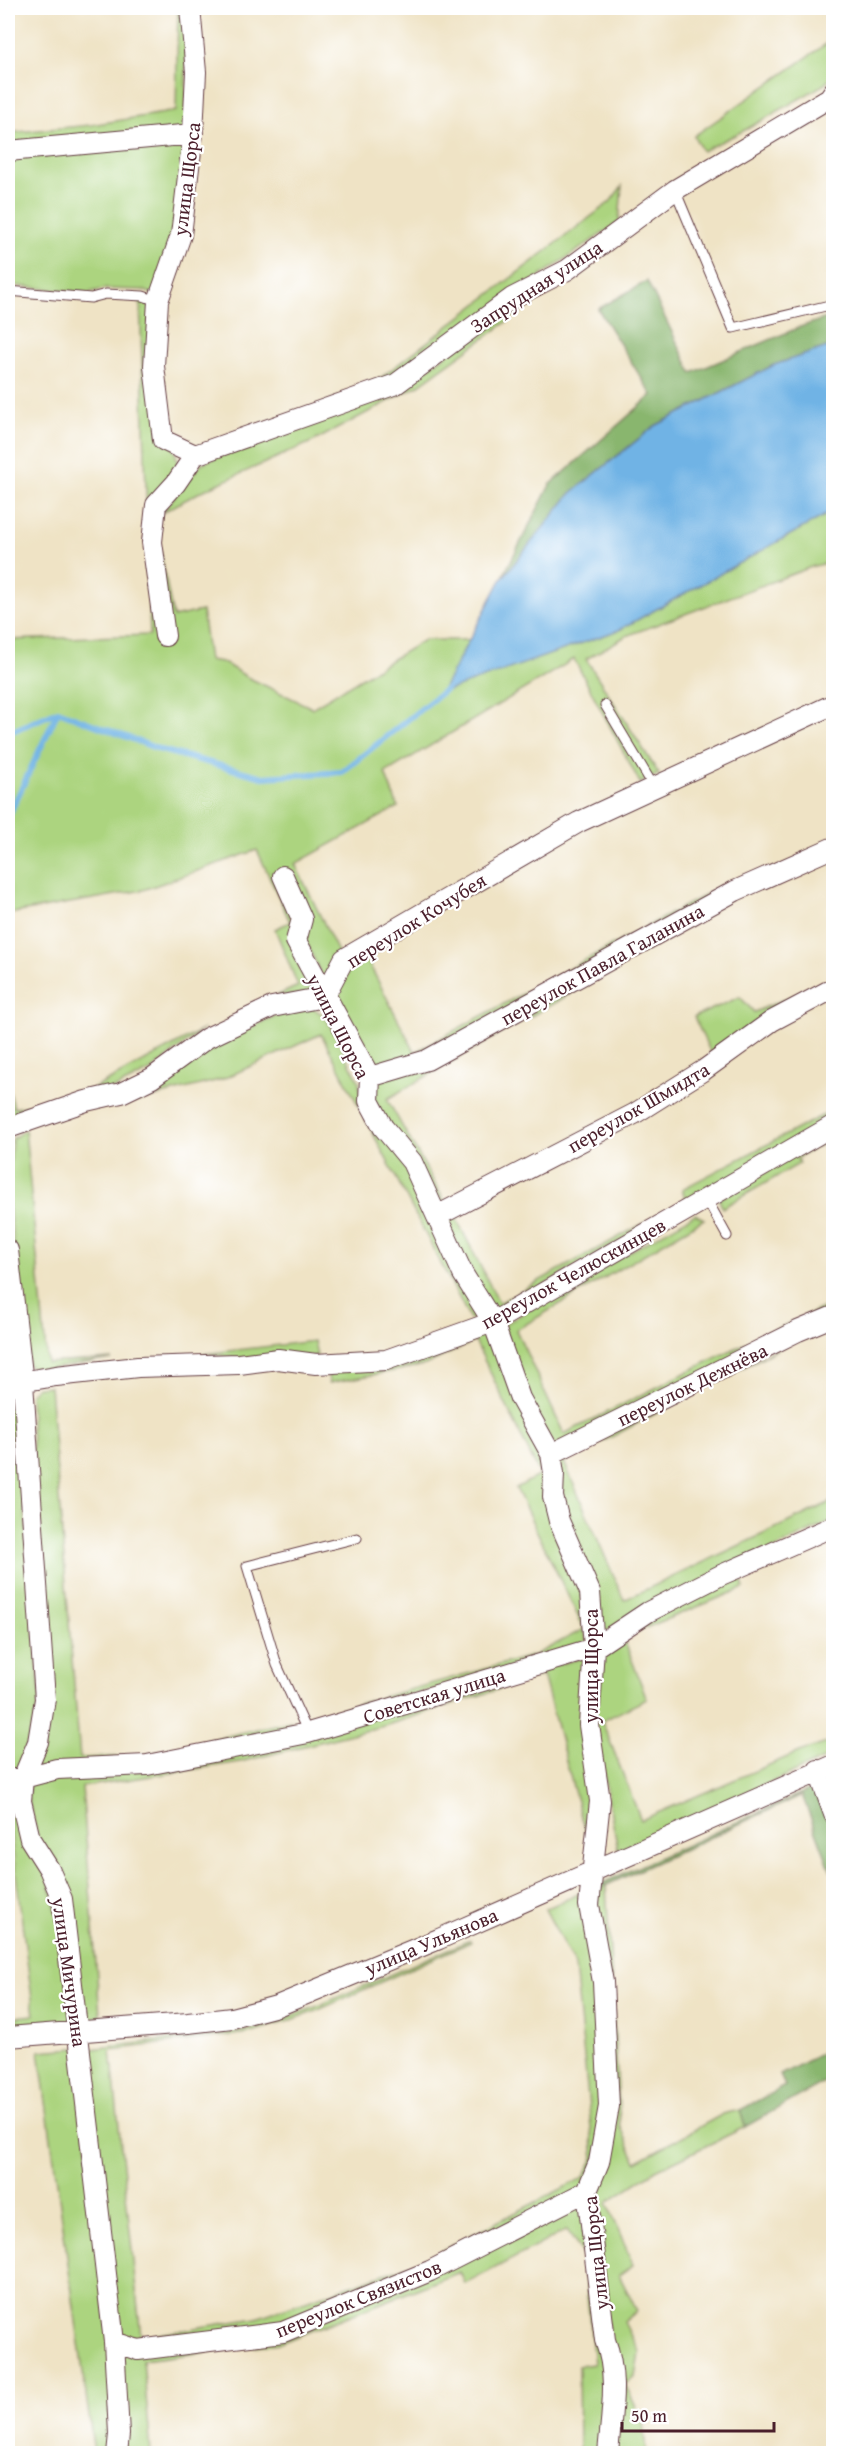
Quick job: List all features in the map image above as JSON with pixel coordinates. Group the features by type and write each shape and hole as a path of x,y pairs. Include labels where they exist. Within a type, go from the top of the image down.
{"street":[{"name":"улица Щорса","path":"190,8 196,72 193,134 181,235 158,301 154,366 163,441 195,455"},
{"name":"Запрудная улица","path":"195,455 396,384 512,298 567,270 675,190 832,96"},
{"path":"8,151 193,134"},
{"path":"165,636 152,542 156,505 176,483 195,455"},
{"name":"переулок Кочубея","path":"324,997 344,959 579,822 834,704"},
{"name":"переулок Павла Галанина","path":"370,1077 427,1060 735,891 834,847"},
{"name":"улица Щорса","path":"283,876 302,919 296,941 324,997 370,1077 369,1101 383,1127 412,1162 463,1274 493,1322 520,1398 551,1454 554,1473 553,1497 559,1521 590,1592 594,1648 589,1725 600,1802 589,1905 603,1982 609,2106 599,2162 586,2191 605,2340 614,2373 609,2454"},
{"name":"переулок Шмидта","path":"436,1216 634,1114 704,1070 772,1021 834,988"},
{"path":"8,1128 86,1101 121,1093 152,1078 207,1038 272,1006 324,997"},
{"name":"переулок Челюскинцев","path":"15,1384 56,1376 138,1367 238,1364 278,1359 316,1364 386,1360 493,1322 834,1125"},
{"name":"улица Мичурина","path":"8,1250 15,1384 45,1699 38,1742 15,1779 30,1839 49,1869 62,1899 114,2342 119,2434 117,2454"},
{"name":"переулок Дежнёва","path":"551,1454 798,1331 834,1316"},
{"name":"Советская улица","path":"15,1779 57,1769 147,1766 308,1733 594,1648 648,1612 721,1575 834,1526"},
{"path":"826,1767 834,1815"},
{"name":"улица Ульянова","path":"8,2037 232,2018 277,2006 593,1871 826,1767"},
{"name":"переулок Связистов","path":"114,2342 138,2350 283,2332 430,2271 586,2191"}],"lane":[{"path":"675,190 733,328 834,304"},
{"path":"8,291 91,298 106,294 143,296 158,301"},
{"path":"605,705 654,787"},
{"path":"706,1198 728,1236"},
{"path":"308,1733 277,1665 247,1566 357,1538"}],"green space":[{"path":"178,8 185,8 187,130 8,146 8,133 91,125 176,111"},
{"path":"829,42 833,57 833,75 825,84 747,129 702,151 694,136"},
{"path":"186,141 176,234 156,295 142,290 104,289 87,293 8,285 8,157"},
{"path":"622,186 619,222 393,377 323,404 379,379 610,202"},
{"path":"573,274 419,385 316,440 202,491 161,513 202,463 400,389 516,304"},
{"path":"647,281 692,373 800,327 833,316 833,345 774,365 655,426 571,493 501,580 550,485 652,395 598,309"},
{"path":"140,299 152,308 148,365 179,465 147,521"},
{"path":"833,511 833,523 830,523 833,562 814,566 626,636 586,659 659,774 640,783 574,659 385,773 398,807 295,864 339,954 325,983 296,920 290,940 312,993 274,997 298,986 275,929 290,922 257,850 143,890 8,914 8,640 150,635 147,549 158,539 173,617 202,611 209,660 222,662 247,677 312,708 424,640 469,640 442,692 619,630"},
{"path":"749,875 425,1054 390,1062 378,1062 371,1059 363,1052 350,1033 341,1010 339,992 342,981 364,954 415,1052 705,895"},
{"path":"693,923 387,1099 445,1202 439,1210 374,1100 376,1081"},
{"path":"833,979 713,1058 694,1017 740,997 754,1012"},
{"path":"313,1008 325,1016 359,1081 361,1105 407,1165 427,1214 478,1318 470,1319 321,1034 223,1079 127,1104 165,1081 211,1046 275,1016"},
{"path":"204,1029 150,1071 116,1088 9,1119 8,1085 14,1108 78,1097"},
{"path":"833,1110 833,1119 493,1314 444,1219 454,1214 499,1303 686,1200 682,1189"},
{"path":"25,1130 47,1363 112,1359 37,1371 28,1365 8,1197 12,1139"},
{"path":"833,1132 833,1138 797,1158 799,1164 722,1208 719,1199"},
{"path":"695,1214 704,1219 516,1330 564,1434 723,1354 833,1303 833,1311 555,1448 524,1394 501,1326"},
{"path":"490,1330 541,1446 583,1595 586,1646 316,1722 310,1717 535,1655 584,1629 516,1488 540,1475 475,1341 425,1365 329,1383 328,1373"},
{"path":"314,1341 317,1356 239,1358 203,1354"},
{"path":"793,1341 564,1462 624,1600 833,1501 833,1520 603,1633 596,1591 565,1519 556,1458"},
{"path":"50,1386 80,1758 141,1756 291,1721 291,1729 145,1759 32,1770 43,1744 30,1394 37,1387"},
{"path":"15,1389 40,1698 19,1773 8,1775 8,1763 11,1762 8,1709 8,1390"},
{"path":"833,1534 833,1541 741,1580 744,1588 623,1637 647,1699 602,1721 641,1820 799,1752 833,1741 833,1755 618,1850 594,1725 600,1653 650,1617"},
{"path":"587,1657 596,1804 587,1839 543,1675 384,1726 240,1762 82,1787 100,2015 84,2022 28,1799 29,1781 143,1770"},
{"path":"15,1784 58,1902 72,2024 8,2029 8,2018 34,2015 8,1812 8,1785"},
{"path":"819,1785 833,1827 833,1876 802,1795 596,1890 596,1886"},
{"path":"606,1885 620,2125 636,2162 723,2114 740,2110 745,2127 656,2170 607,2202 633,2265 619,2275 637,2311 624,2322 639,2352 635,2377 625,2384 643,2422 646,2453 613,2453 609,2338 592,2190 604,2164 596,1890"},
{"path":"583,1892 583,1906 599,1983 606,2106 597,2161 584,2189 428,2268 283,2328 141,2344 119,2339 87,2055 92,2049 248,2030 313,2008 470,1940 471,1942 289,2021 248,2033 111,2050 141,2337 256,2318 419,2262 583,2178 594,2158 575,1966 545,1909"},
{"path":"833,2047 833,2077 745,2127 740,2110 785,2086 780,2075"},
{"path":"76,2048 109,2343 114,2453 94,2453 39,2051"},
{"path":"583,2197 608,2358 605,2453 577,2453 579,2450 578,2366 594,2364 583,2255 567,2230 465,2284 460,2272 280,2343 143,2360 151,2453 121,2453 120,2349 284,2335"}],"water":[{"path":"833,345 833,511 619,630 441,693 501,580 571,493 655,426 774,365"}],"waterway":[{"path":"8,817 58,711 161,750 263,777 342,772 446,689"},
{"path":"8,733 58,711"}]}
